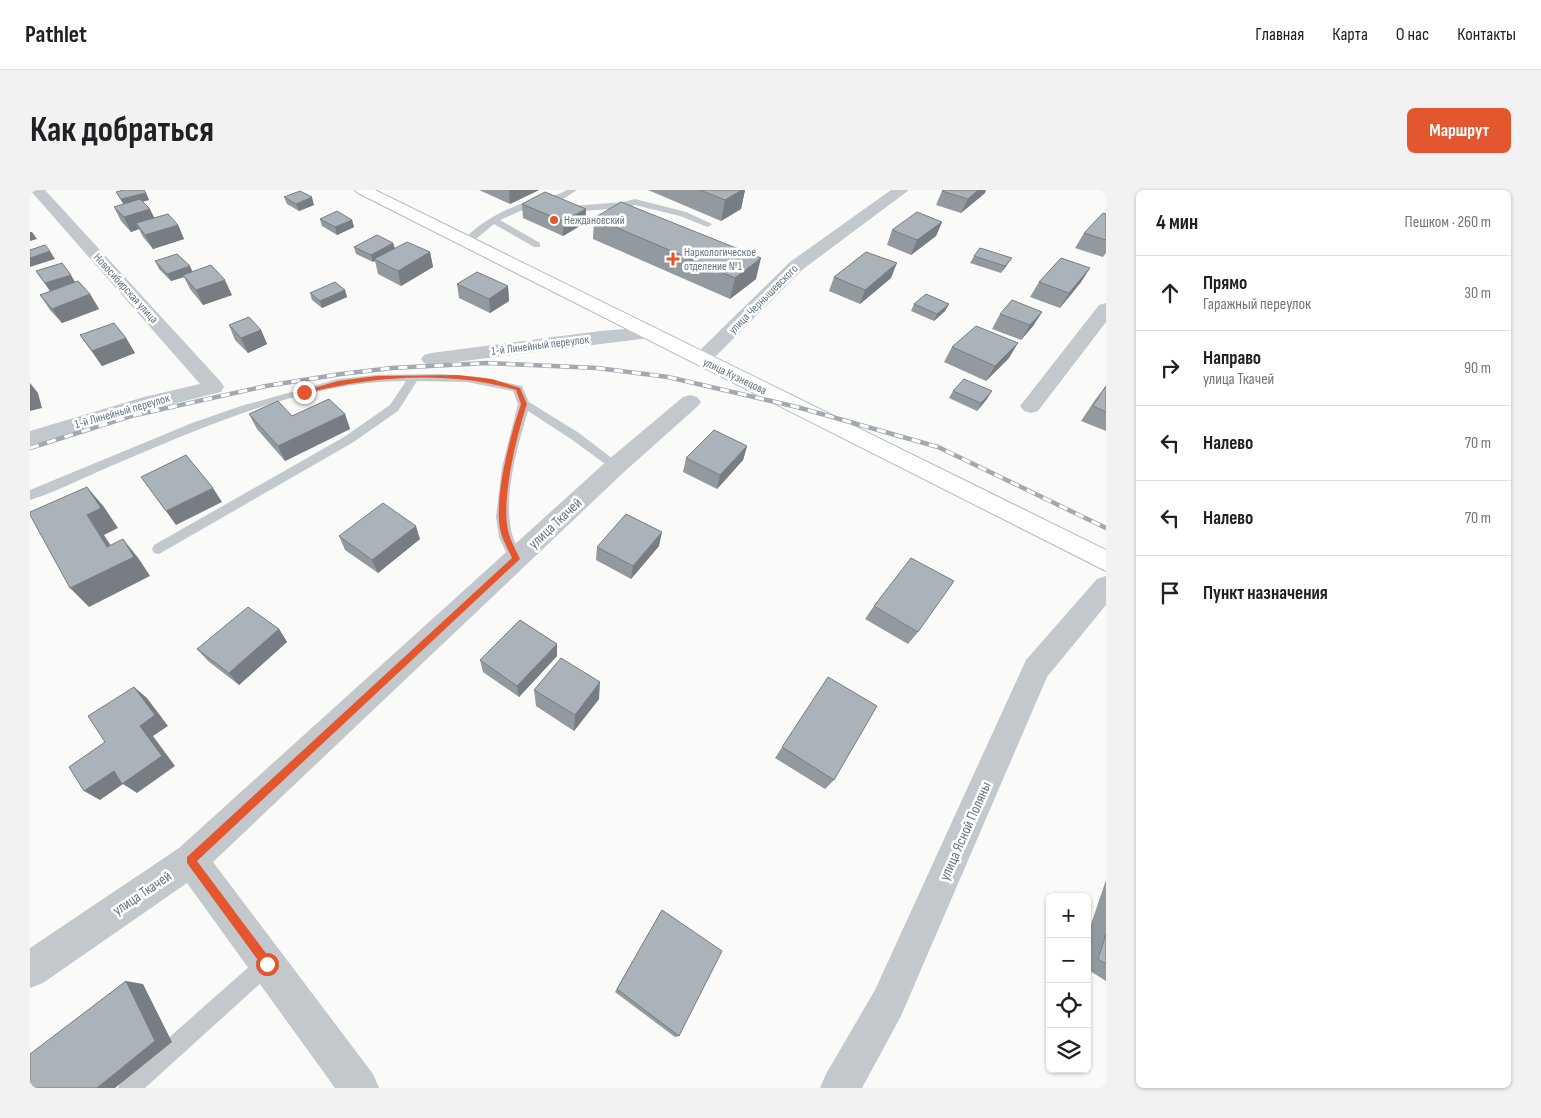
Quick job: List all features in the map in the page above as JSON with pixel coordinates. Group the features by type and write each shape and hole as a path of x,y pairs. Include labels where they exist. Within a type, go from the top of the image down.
{"main road":[{"name":"улица Кузнецова","path":"363,190 1106,561"}],"street":[{"name":"Новосибирская улица","path":"37,190 214,387"},
{"name":"улица Чернышевского","path":"702,359 796,266 901,190"},
{"path":"1031,406 1106,309"},
{"name":"1-й Линейный переулок","path":"431,358 600,337 650,333"},
{"name":"1-й Линейный переулок","path":"30,439 151,402 214,387"},
{"name":"улица Ткачей","path":"30,970 191,860 616,466 690,402"},
{"name":"улица Ясной Поляны","path":"840,1088 888,1003 1036,670 1106,586"},
{"path":"191,860 359,1088"}],"lane":[{"path":"467,242 493,220 532,203 557,200 573,190"},
{"path":"557,200 570,209 623,205 635,202 683,214 708,224"},
{"path":"493,220 537,245"},
{"path":"30,495 196,426 245,409 338,383 376,378 458,377 492,381 518,389 524,404 575,436 616,466"},
{"path":"159,549 348,440 394,408 414,378"},
{"path":"516,559 504,531 502,506 517,427 524,404"},
{"path":"129,1088 267,964"}],"building":[{"path":"144,190 146,193 121,199 116,192"},
{"path":"700,190 742,190 725,200"},
{"path":"943,190 978,190 968,199"},
{"path":"300,191 312,197 296,204 284,197"},
{"path":"545,192 586,209 563,221 522,204"},
{"path":"140,199 150,209 124,217 114,207"},
{"path":"621,202 761,258 735,278 594,218"},
{"path":"337,211 352,220 335,227 320,219"},
{"path":"917,212 942,222 917,240 892,230"},
{"path":"1103,213 1106,214 1106,240 1084,233"},
{"path":"168,214 178,225 145,235 136,223"},
{"path":"377,235 393,243 371,255 354,247"},
{"path":"407,242 430,252 398,271 374,259"},
{"path":"45,245 50,251 30,258 30,250"},
{"path":"980,248 1012,258 1005,266 974,256"},
{"path":"866,252 897,263 865,290 834,277"},
{"path":"177,254 190,266 167,274 155,261"},
{"path":"1061,258 1090,268 1069,293 1039,282"},
{"path":"62,263 71,275 45,283 36,271"},
{"path":"211,265 225,280 196,290 183,275"},
{"path":"477,272 508,286 489,299 457,284"},
{"path":"78,281 90,294 52,309 40,295"},
{"path":"335,282 345,290 320,301 310,293"},
{"path":"926,294 949,304 937,314 914,304"},
{"path":"1012,300 1042,312 1030,325 1000,314"},
{"path":"249,317 261,330 241,338 229,325"},
{"path":"114,323 126,338 92,351 80,335"},
{"path":"976,326 1018,343 995,366 952,347"},
{"path":"964,379 992,391 981,403 953,391"},
{"path":"1106,386 1106,412 1093,406"},
{"path":"329,399 345,414 278,446 249,414 278,401 292,416"},
{"path":"714,430 747,446 720,475 686,458"},
{"path":"186,455 213,488 166,511 141,477"},
{"path":"87,487 101,508 87,515 107,547 123,539 134,557 70,588 30,512"},
{"path":"383,503 416,526 372,560 339,536"},
{"path":"626,514 662,532 633,566 597,547"},
{"path":"911,558 954,581 918,632 874,606"},
{"path":"248,607 279,629 229,673 197,649"},
{"path":"520,620 557,644 517,686 480,660"},
{"path":"561,658 600,682 575,715 534,690"},
{"path":"828,677 877,706 834,780 782,747"},
{"path":"134,687 155,715 140,726 162,756 122,784 114,771 84,791 69,767 105,742 88,716"},
{"path":"662,910 722,951 679,1036 617,989"},
{"path":"1106,934 1106,964 1098,959"},
{"path":"126,981 155,1041 97,1088 30,1088 30,1054"}],"railway":[{"path":"30,448 131,416 266,386 341,374 392,368 487,363 597,368 668,377 797,407 938,447 1106,528"}],"place":[{"name":"Неждановский","path":"554,220"},
{"name":"Наркологическое отделение №1","path":"673,259"}],"route":[{"path":"267,964 191,860 516,559 504,531 502,506 517,427 524,404 518,389 492,381 458,377 376,378 338,383 304,392"}]}
